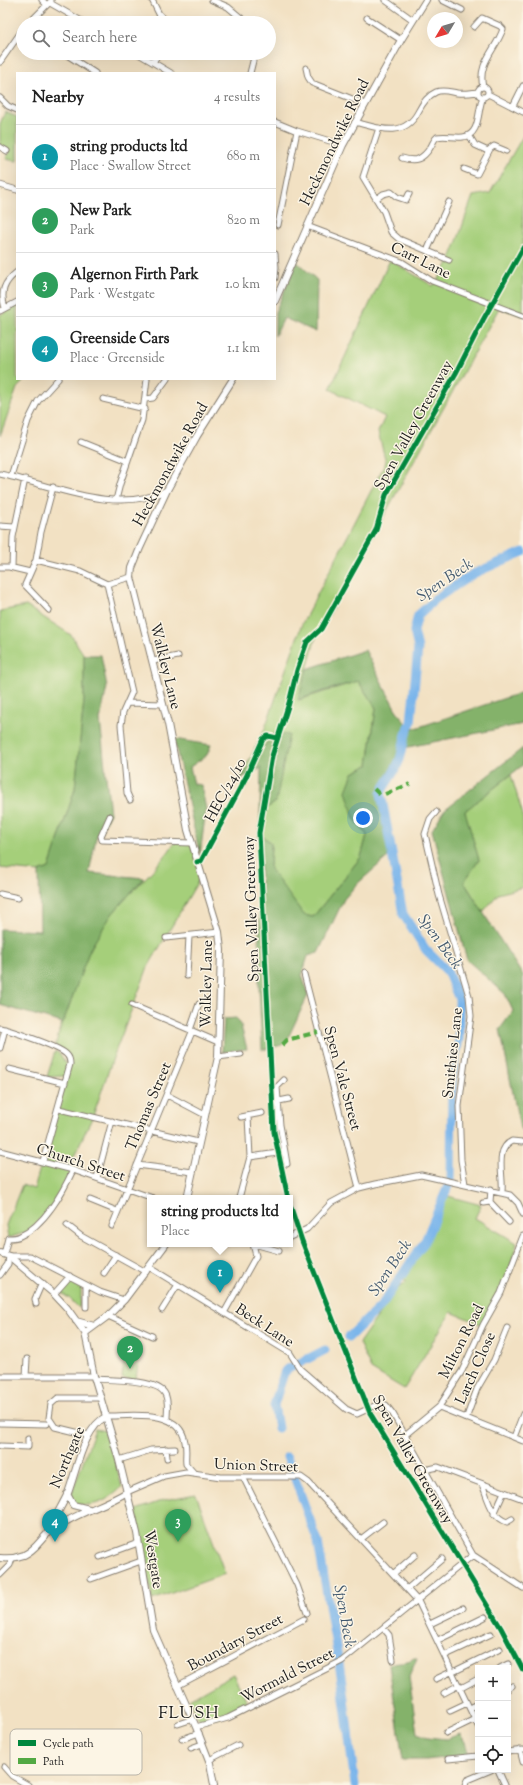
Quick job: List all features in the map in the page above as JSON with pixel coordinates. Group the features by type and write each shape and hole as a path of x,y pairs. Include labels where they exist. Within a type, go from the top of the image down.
{"main road":[{"name":"Heckmondwike Road","path":"276,296 343,145 412,20 426,0"},
{"name":"Heckmondwike Road","path":"138,610 131,578 132,568 140,548 167,490 197,436 233,380"},
{"name":"Walkley Lane","path":"138,610 153,661 163,704 192,844 219,932 221,950 218,1057 198,1142 188,1195"},
{"path":"4,1254 54,1294 84,1333 108,1316 124,1300 164,1247"},
{"path":"76,1321 94,1326"},
{"name":"Westgate","path":"84,1333 94,1378 102,1398 127,1492 138,1542 153,1630 193,1719 208,1760 214,1785"},
{"name":"Northgate","path":"46,1535 67,1494 88,1435 99,1420 107,1416"},
{"path":"0,1558 12,1559 24,1555 37,1547 46,1535 90,1509 113,1501 127,1492"},
{"path":"67,1494 73,1505 90,1509"}],"street":[{"path":"42,0 72,16"},
{"path":"152,0 161,16"},
{"path":"212,0 228,6 239,16"},
{"path":"385,0 412,20"},
{"path":"442,0 462,10"},
{"path":"36,16 50,3"},
{"path":"367,18 401,40"},
{"path":"474,27 482,18 500,26 502,29 484,64 481,74 483,87"},
{"path":"0,60 16,38"},
{"path":"73,60 81,66 94,72"},
{"path":"149,60 169,72"},
{"path":"250,72 254,60"},
{"path":"306,68 308,77 312,83 365,104"},
{"path":"513,106 523,86"},
{"path":"355,122 379,128 397,130 402,129 410,123 423,103 437,92 448,91 457,94 478,92 483,87"},
{"path":"483,87 488,89 488,94"},
{"path":"478,92 483,97"},
{"path":"488,94 523,112"},
{"path":"402,158 412,161 419,159 430,149 437,137 469,136 477,126 483,97 488,94"},
{"path":"0,98 8,106 16,110"},
{"path":"276,122 297,131 343,145"},
{"path":"379,128 363,177 384,212 391,232 399,239 449,260"},
{"path":"278,225 297,131"},
{"path":"469,136 475,145 488,151"},
{"path":"464,169 477,174 488,151 494,146 506,151"},
{"path":"0,147 7,151"},
{"path":"0,185 16,190"},
{"path":"376,199 383,194 391,192 397,197 406,200 409,194"},
{"path":"427,250 449,202"},
{"name":"Carr Lane","path":"308,226 402,262 432,281 523,316"},
{"path":"6,308 2,300 2,289 7,280 16,273"},
{"path":"0,311 16,303"},
{"path":"11,476 28,421 34,408 38,401 57,380"},
{"path":"116,500 145,409 147,380"},
{"path":"146,399 153,398 166,380"},
{"path":"103,399 145,409"},
{"path":"81,442 128,462"},
{"path":"0,474 95,497 116,500 140,500 167,490"},
{"path":"12,568 14,527 25,479"},
{"path":"49,610 25,585 36,560 41,532 53,487"},
{"path":"0,526 14,527"},
{"path":"36,560 80,571 107,584 131,578"},
{"path":"0,567 30,572"},
{"path":"107,584 132,692 123,712 121,725 127,793 130,800"},
{"path":"153,661 178,656"},
{"path":"128,703 163,704"},
{"name":"Smithies Lane","path":"436,812 430,819 425,834 439,895 469,996 471,1016 458,1106 461,1160 465,1184"},
{"path":"110,816 101,836 102,840 192,844"},
{"path":"0,894 18,898"},
{"path":"166,938 219,932"},
{"path":"187,976 189,936"},
{"name":"Spen Vale Street","path":"304,974 360,1188"},
{"name":"Thomas Street","path":"112,1226 151,1130 167,1095 191,1031 198,1004"},
{"path":"132,1005 218,1042"},
{"path":"0,1048 2,1029 58,1048 67,1055 70,1064 45,1161"},
{"path":"218,1057 241,1054"},
{"path":"9,1069 66,1083"},
{"path":"284,1080 277,1087 280,1125 287,1164"},
{"path":"167,1095 205,1115"},
{"path":"279,1102 289,1099"},
{"path":"59,1109 198,1142"},
{"path":"242,1116 262,1113"},
{"path":"240,1195 250,1157 248,1116"},
{"path":"97,1178 112,1121"},
{"path":"502,1191 501,1159 504,1148 510,1142 522,1142"},
{"name":"Church Street","path":"0,1151 65,1167 147,1196"},
{"path":"250,1157 285,1152"},
{"path":"137,1165 193,1172"},
{"path":"0,1274 8,1264 4,1254 8,1238 19,1237 27,1232 56,1203 73,1170"},
{"path":"293,1236 307,1229 330,1203 360,1188 421,1175 502,1191 510,1195 518,1203 523,1214"},
{"path":"491,1189 490,1202 509,1222"},
{"path":"90,1200 117,1211"},
{"path":"483,1203 490,1202"},
{"name":"Beck Lane","path":"67,1225 81,1236 177,1286 290,1353 300,1369 346,1410 357,1414 381,1403 386,1405 405,1435"},
{"name":"Milton Road","path":"405,1435 439,1407 462,1370 483,1325 501,1293 523,1236"},
{"path":"224,1313 256,1256 254,1247"},
{"path":"264,1247 279,1251"},
{"path":"4,1254 30,1256 100,1292 124,1300"},
{"path":"104,1273 116,1255"},
{"path":"54,1294 70,1276"},
{"path":"36,1304 35,1299 42,1283"},
{"path":"86,1285 86,1306"},
{"path":"162,1310 177,1286"},
{"path":"108,1316 152,1336"},
{"name":"Larch Close","path":"466,1419 477,1389 494,1360 507,1328"},
{"path":"26,1376 27,1359"},
{"path":"0,1376 94,1378 127,1381 158,1387 165,1394 168,1419"},
{"path":"88,1435 55,1426 49,1418 51,1404 58,1398 102,1398"},
{"path":"439,1407 466,1419 523,1440"},
{"path":"514,1437 523,1414"},
{"path":"107,1416 158,1417 173,1421 181,1430 186,1442 186,1464 194,1473"},
{"path":"0,1423 47,1424"},
{"path":"405,1435 473,1555 523,1588"},
{"path":"0,1446 28,1447 28,1438"},
{"path":"166,1449 167,1458"},
{"path":"119,1460 151,1450 175,1449"},
{"path":"176,1474 186,1461"},
{"path":"425,1470 438,1467 523,1499"},
{"name":"Union Street","path":"127,1492 148,1482 176,1474 194,1473 210,1476 290,1476 301,1478 308,1482 418,1601 446,1655 475,1718"},
{"path":"242,1477 297,1585 307,1613"},
{"path":"482,1484 494,1514 500,1520 507,1522 512,1519"},
{"path":"494,1514 504,1492"},
{"path":"361,1539 382,1522"},
{"path":"100,1557 138,1542"},
{"name":"Wormald Street","path":"182,1739 197,1730 228,1718 331,1668 418,1601 473,1555"},
{"path":"393,1574 415,1556"},
{"path":"0,1575 10,1565 12,1559"},
{"path":"407,1588 442,1559"},
{"path":"91,1579 141,1561"},
{"path":"430,1624 463,1608"},
{"path":"438,1640 485,1617"},
{"name":"Boundary Street","path":"178,1686 304,1619"},
{"path":"384,1628 389,1635 393,1660"},
{"path":"446,1655 491,1634"},
{"path":"436,1679 500,1649"},
{"path":"444,1693 475,1680"},
{"path":"450,1712 475,1704"},
{"path":"446,1733 475,1718"},
{"path":"178,1724 193,1719"},
{"path":"191,1748 202,1744"},
{"path":"208,1760 238,1745"},
{"path":"511,1752 522,1750 523,1762"},
{"path":"448,1759 475,1756"},
{"path":"4,1767 10,1774"},
{"path":"465,1785 467,1780 484,1773"},
{"path":"499,1773 504,1785"},
{"path":"11,1775 28,1785"}],"green space":[{"path":"5,112 16,117 16,161 6,159 10,150 0,145 0,124"},
{"path":"523,136 523,316 499,308 315,640 299,700 358,681 376,708 368,765 353,773 354,818 367,835 361,857 313,917 303,915 270,869 271,843 259,833 260,813 276,802 274,733 240,779 265,728 302,624 386,462 378,432 385,417 330,389 390,260 433,286 440,277 452,255 473,196 490,193"},
{"path":"297,262 317,280 316,332 284,318 276,334 276,310"},
{"path":"16,306 16,380 25,380 17,388 0,436 0,315"},
{"path":"26,606 71,635 84,655 84,701 75,789 49,868 39,872 0,868 0,611"},
{"path":"365,650 395,708 410,730 523,692 523,724 403,748 379,789 390,855 357,884 344,899 318,953 308,956 302,975 308,995 287,1040 282,1045 262,1050 258,965 261,884 259,833 271,843 270,869 304,915 313,917 361,857 367,835 354,818 346,791 353,773 368,765 376,708 358,681 298,700 307,669"},
{"path":"84,655 101,655 107,687 100,720 110,814 96,838 89,873 144,878 112,914 90,949 63,1023 0,1005 0,929 40,931 39,872 49,868 75,789 84,701"},
{"path":"274,733 289,735 276,802 260,813 261,768 240,779"},
{"path":"174,739 211,745 207,755 190,767 194,784 201,785 206,809 200,855"},
{"path":"523,748 523,765 465,811 479,860 464,882 523,976 523,1130 520,1128 500,1029 513,1011 505,994 467,960 432,830 444,810"},
{"path":"511,775 523,815 523,887 498,894 483,912 464,882 479,860 464,811"},
{"path":"175,842 191,843 201,876 148,967 114,1055 93,1116 70,1164 73,1170 56,1203 27,1232 8,1238 6,1225 22,1185 34,1189 70,1064 67,1055 55,1047 78,977 94,942 113,913 169,852"},
{"path":"236,1018 240,1022 247,1049 222,1052 224,1019"},
{"path":"55,1051 60,1054 68,1067 65,1076 47,1077"},
{"path":"448,1196 481,1205 475,1218 517,1243 507,1278 483,1325 451,1312 404,1389 371,1369 359,1343 396,1290 406,1282 400,1278"},
{"path":"70,1282 81,1287 81,1300 79,1308 69,1298 61,1293"},
{"path":"124,1359 138,1360 136,1380 122,1378"},
{"path":"95,1429 106,1431 108,1435 122,1487 106,1500 87,1505 80,1504 73,1502 71,1495"},
{"path":"196,1494 225,1574 152,1600 136,1510 164,1500"},
{"path":"417,1658 409,1677 417,1733 428,1737 446,1739 460,1734 465,1742 469,1755 426,1760 403,1760 389,1665 408,1661"},
{"path":"233,1674 249,1705 219,1717 200,1719 196,1715 189,1699"}],"waterway":[{"name":"Spen Beck","path":"349,1337 381,1306 425,1241 451,1179 452,1077 459,1039 459,999 447,971 426,950 403,914 381,793 398,763 406,732 411,723 418,648 414,631 418,615 437,598 473,574 523,552"},
{"name":"Spen Beck","path":"278,1428 274,1405 284,1373 288,1369 325,1350"},
{"name":"Spen Beck","path":"287,1457 318,1542 341,1675 355,1785"}],"marked path":[{"path":"385,794 410,784"},
{"path":"374,789 380,795"},
{"path":"282,1045 287,1040 318,1032"}],"cycle path":[{"name":"Spen Valley Greenway","path":"287,1195 274,1132 259,833 272,756 289,703 297,670 307,642 321,629 376,530 386,495 456,373 483,320 523,248"},
{"name":"HEC/24/10","path":"197,862 201,861 246,777 263,739 268,736 277,738"},
{"name":"Spen Valley Greenway","path":"293,1214 302,1241 370,1413 501,1628 523,1670"}],"place":[{"name":"string products ltd","path":"220,1293"},
{"name":"New Park","path":"130,1369"},
{"name":"Greenside Cars","path":"55,1542"},
{"name":"Algernon Firth Park","path":"178,1542"}],"district":[{"name":"FLUSH","path":"189,1712"}]}
